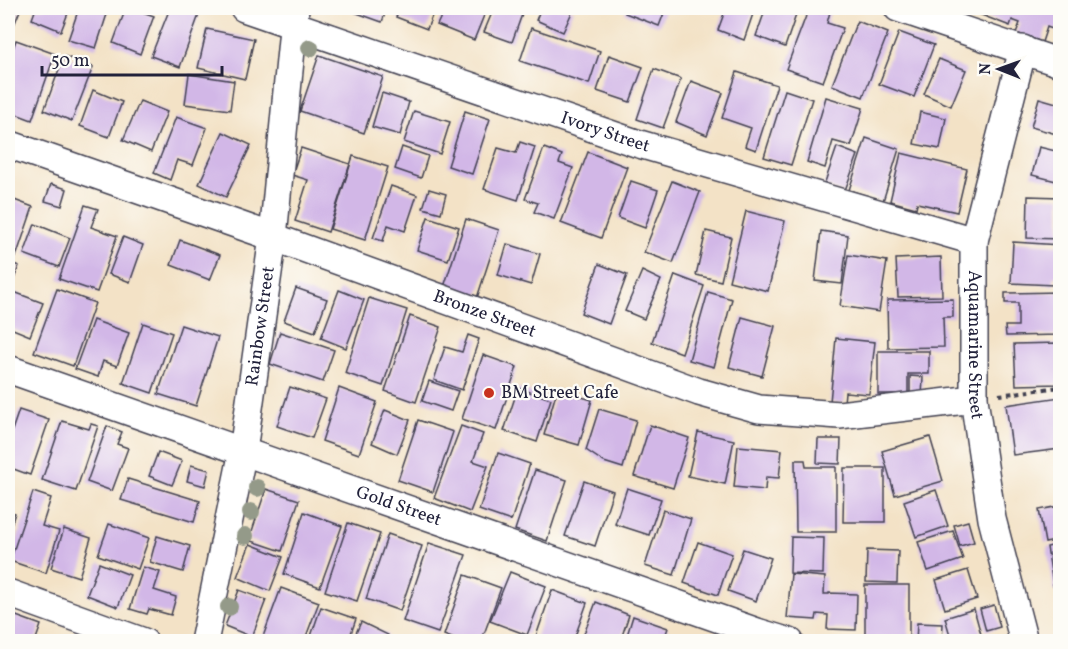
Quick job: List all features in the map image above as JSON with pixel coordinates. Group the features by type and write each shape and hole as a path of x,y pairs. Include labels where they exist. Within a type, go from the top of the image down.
{"street":[{"name":"Ivory Street","path":"244,8 294,16 636,143 974,241"},
{"path":"898,8 1060,63"},
{"name":"Rainbow Street","path":"204,642 243,451 273,237 294,16"},
{"name":"Aquamarine Street","path":"1023,49 974,241 974,399 992,519 1024,642"},
{"name":"Bronze Street","path":"8,144 273,237 699,392 759,409 838,415 974,399"},
{"name":"Gold Street","path":"8,369 790,642"},
{"path":"8,593 144,642"}],"path":[{"path":"974,399 1060,387"}],"building":[{"path":"8,8 21,8 10,35 8,34"},
{"path":"36,8 70,8 61,31 32,19"},
{"path":"79,8 109,8 96,48 68,40"},
{"path":"126,8 154,16 140,54 113,43"},
{"path":"170,8 189,8 200,12 180,67 151,56"},
{"path":"343,8 387,8 382,22"},
{"path":"400,8 435,8 427,29 396,17"},
{"path":"445,8 487,8 474,40 437,25"},
{"path":"494,8 524,9 512,42 484,32"},
{"path":"541,8 573,10 563,32 536,20"},
{"path":"627,8 666,8 659,26 625,13"},
{"path":"726,8 755,8 744,40 718,30"},
{"path":"766,8 798,9 785,47 756,36"},
{"path":"809,8 830,12 827,23 843,28 823,82 786,69"},
{"path":"972,8 1060,8 1060,32 1047,27 1042,42 1016,33 1020,23 1012,20 1010,26 971,11"},
{"path":"857,21 888,33 863,97 832,85"},
{"path":"531,28 600,51 589,84 520,61"},
{"path":"207,29 254,39 245,79 198,68"},
{"path":"899,32 934,45 914,97 879,84"},
{"path":"16,40 55,54 32,120 8,111 8,63"},
{"path":"319,55 383,77 364,133 300,111"},
{"path":"609,55 643,67 630,102 597,91"},
{"path":"64,56 93,67 72,121 44,110"},
{"path":"939,59 966,70 951,106 924,94"},
{"path":"654,69 681,79 663,128 637,119"},
{"path":"737,72 777,85 756,150 745,146 751,128 722,118"},
{"path":"189,74 234,81 230,110 185,104"},
{"path":"691,81 723,93 707,135 676,122"},
{"path":"93,90 122,102 109,137 80,126"},
{"path":"785,90 812,99 791,165 764,157"},
{"path":"382,93 409,102 400,135 372,127"},
{"path":"826,97 863,108 851,146 833,141 825,168 807,162"},
{"path":"1039,98 1060,104 1060,135 1031,127"},
{"path":"140,101 167,112 151,152 123,140"},
{"path":"414,111 450,122 440,154 404,142"},
{"path":"465,111 490,119 472,174 448,166"},
{"path":"920,112 946,118 940,149 914,144"},
{"path":"176,117 207,128 193,165 177,160 170,180 154,173"},
{"path":"223,132 251,145 226,197 199,184"},
{"path":"866,138 899,149 883,201 849,190"},
{"path":"520,142 535,147 518,200 484,189 498,148 516,153"},
{"path":"402,147 428,156 421,178 395,169"},
{"path":"837,147 858,155 844,193 824,185"},
{"path":"1039,147 1060,152 1060,182 1032,175"},
{"path":"301,148 350,164 328,232 295,221 308,180 292,175"},
{"path":"544,148 562,155 559,163 573,168 554,219 534,212 538,203 525,199"},
{"path":"588,152 627,167 601,238 561,223"},
{"path":"901,153 967,169 957,212 917,203 916,208 890,201"},
{"path":"353,156 388,167 365,240 330,229"},
{"path":"631,181 658,190 645,228 618,218"},
{"path":"672,181 700,192 673,263 644,252"},
{"path":"51,184 67,189 62,206 45,201"},
{"path":"391,186 417,195 405,231 388,225 383,241 373,238"},
{"path":"429,189 446,194 441,213 423,208"},
{"path":"1028,196 1060,197 1060,239 1027,238"},
{"path":"9,198 33,207 16,257 8,254"},
{"path":"85,205 98,209 91,227 117,236 97,292 59,279"},
{"path":"746,211 785,221 768,291 729,281"},
{"path":"428,217 459,227 448,260 417,250"},
{"path":"466,219 499,230 477,298 444,287"},
{"path":"35,224 70,238 59,267 24,254"},
{"path":"706,231 731,237 721,281 696,275"},
{"path":"821,231 848,235 842,284 815,281"},
{"path":"123,237 143,245 130,282 109,274"},
{"path":"180,240 220,255 210,280 171,265"},
{"path":"1013,242 1060,245 1060,277 1054,277 1054,285 1011,283"},
{"path":"507,244 540,254 531,285 498,275"},
{"path":"848,255 887,261 879,312 840,306"},
{"path":"941,257 942,296 898,297 896,259"},
{"path":"8,262 19,266 8,295"},
{"path":"599,264 627,275 609,324 581,313"},
{"path":"642,271 661,280 644,319 625,311"},
{"path":"675,275 704,286 682,353 652,342"},
{"path":"296,288 327,299 315,332 284,321"},
{"path":"57,289 95,303 73,366 34,352"},
{"path":"339,290 364,300 346,348 321,338"},
{"path":"14,292 43,303 30,336 8,327 8,309"},
{"path":"708,292 732,299 714,367 689,360"},
{"path":"1060,292 1060,335 1006,336 1005,326 1018,326 1018,303 1005,303 1005,293"},
{"path":"369,298 407,310 383,386 345,373"},
{"path":"953,299 953,317 943,317 944,347 888,348 887,300"},
{"path":"410,316 441,327 416,402 385,391"},
{"path":"742,317 775,326 762,376 729,367"},
{"path":"93,320 129,333 117,366 103,361 98,377 75,369"},
{"path":"143,323 172,333 152,393 123,383"},
{"path":"181,325 218,337 196,406 158,394"},
{"path":"280,332 334,350 323,382 270,364"},
{"path":"468,335 479,339 462,390 434,380 445,347 462,352"},
{"path":"836,338 875,342 869,394 845,392 844,403 830,402"},
{"path":"1060,343 1060,384 1016,385 1014,344"},
{"path":"878,351 929,351 929,374 908,374 908,394 878,394"},
{"name":"BM Street Cafe","path":"483,355 517,367 496,430 462,419"},
{"path":"910,376 923,377 922,396 910,396"},
{"path":"429,381 458,391 451,411 422,401"},
{"path":"290,387 326,399 312,438 277,426"},
{"path":"339,388 377,402 359,454 322,441"},
{"path":"518,388 551,399 537,442 504,431"},
{"path":"557,390 592,400 579,445 544,435"},
{"path":"1060,397 1060,449 1013,455 1006,405"},
{"path":"599,409 636,420 623,468 604,462 586,450"},
{"path":"19,410 49,420 30,475 8,467 8,442"},
{"path":"385,410 410,420 397,454 372,443"},
{"path":"418,420 453,432 433,492 398,480"},
{"path":"62,421 89,429 91,424 98,426 76,491 42,480"},
{"path":"650,425 689,438 673,488 634,476"},
{"path":"107,426 122,432 117,444 128,448 112,491 87,482"},
{"path":"461,426 483,434 473,461 488,466 470,512 434,498"},
{"path":"698,432 734,440 725,484 688,476"},
{"path":"930,437 943,481 895,495 882,451"},
{"path":"818,439 841,439 840,464 817,463"},
{"path":"738,446 782,450 779,478 766,477 765,490 734,487"},
{"path":"158,452 182,461 172,485 149,476"},
{"path":"498,453 530,464 511,521 479,510"},
{"path":"795,460 805,460 806,467 836,467 836,532 796,532"},
{"path":"191,465 209,470 205,486 187,481"},
{"path":"844,468 885,468 885,522 843,522"},
{"path":"535,470 567,480 547,541 515,530"},
{"path":"128,479 200,501 194,522 121,500"},
{"path":"584,481 613,491 595,546 565,536"},
{"path":"627,488 661,499 649,535 615,524"},
{"path":"266,489 299,500 282,551 249,540"},
{"path":"936,490 948,526 916,537 904,501"},
{"path":"33,492 51,498 42,526 59,531 46,573 10,561"},
{"path":"1060,506 1060,540 1045,543 1039,510"},
{"path":"663,510 691,519 674,575 645,566"},
{"path":"8,511 15,513 8,534"},
{"path":"304,512 342,526 320,587 284,574"},
{"path":"968,521 974,542 960,546 954,525"},
{"path":"348,523 380,534 357,601 325,591"},
{"path":"109,524 149,538 138,569 98,555"},
{"path":"64,529 91,538 79,577 51,568"},
{"path":"953,531 963,559 928,571 918,542"},
{"path":"388,534 422,546 400,611 366,599"},
{"path":"157,536 190,546 183,572 150,562"},
{"path":"791,537 824,538 823,574 790,573"},
{"path":"698,542 732,554 718,595 684,583"},
{"path":"429,543 466,555 438,633 403,621"},
{"path":"250,544 283,557 270,591 237,577"},
{"path":"1060,544 1060,589 1054,590 1047,547"},
{"path":"743,549 771,558 756,601 728,591"},
{"path":"867,550 898,551 897,583 866,582"},
{"path":"99,563 130,575 118,607 87,595"},
{"path":"143,567 160,572 154,590 176,597 171,615 149,609 147,614 130,609"},
{"path":"968,570 977,599 945,609 936,580"},
{"path":"510,572 546,586 527,635 490,621"},
{"path":"791,574 825,577 824,594 857,594 856,630 827,629 828,615 817,614 816,620 787,618"},
{"path":"465,575 501,588 481,642 462,642 444,635"},
{"path":"865,585 909,585 909,639 865,639"},
{"path":"281,588 319,602 304,642 261,642"},
{"path":"239,590 266,600 252,637 225,626"},
{"path":"552,590 587,603 573,642 534,642"},
{"path":"596,602 629,615 620,642 581,642"},
{"path":"994,605 1000,627 986,631 980,609"},
{"path":"321,607 356,619 348,642 309,642"},
{"path":"974,609 982,638 971,642 952,642 945,618"},
{"path":"8,613 41,625 35,642 8,642"},
{"path":"633,616 668,628 663,642 625,642"},
{"path":"361,622 388,635 385,642 352,642"},
{"path":"917,623 943,624 942,642 916,642"}],"place":[{"name":"BM Street Cafe","path":"489,393"}]}
